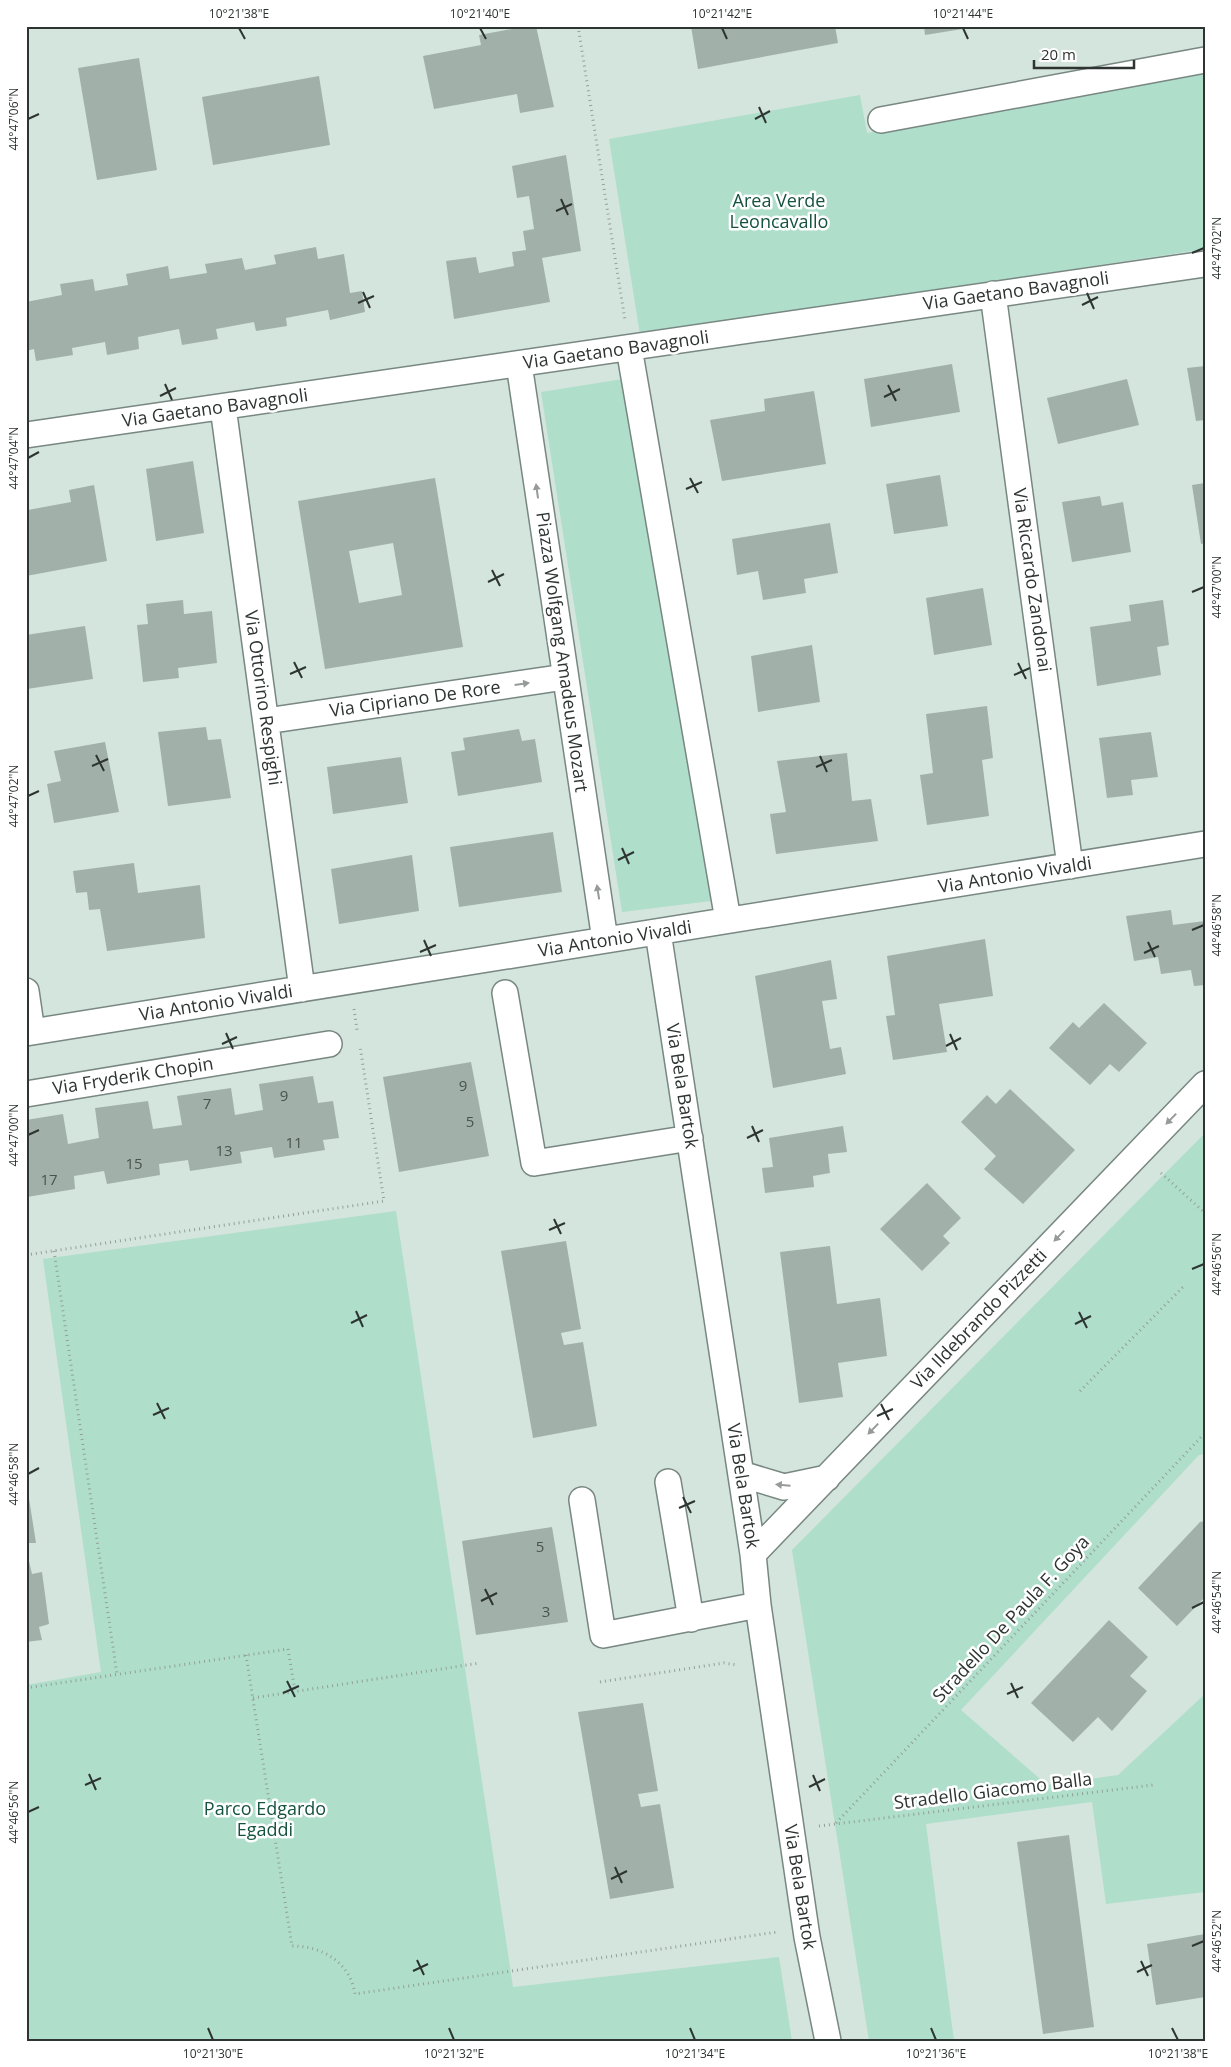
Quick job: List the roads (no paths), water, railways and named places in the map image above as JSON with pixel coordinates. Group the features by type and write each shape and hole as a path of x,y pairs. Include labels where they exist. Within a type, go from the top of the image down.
{"street":[{"path":"882,120 1205,60"},
{"name":"Via Gaetano Bavagnoli","path":"26,435 1205,264"},
{"name":"Via Riccardo Zandonai","path":"993,294 1070,866"},
{"path":"629,348 728,920"},
{"name":"Piazza Wolfgang Amadeus Mozart","path":"519,364 605,940"},
{"name":"Via Ottorino Respighi","path":"223,407 302,989"},
{"name":"Via Cipriano De Rore","path":"266,720 565,677"},
{"name":"Via Antonio Vivaldi","path":"29,1032 1205,844"},
{"name":"Via Bela Bartok","path":"658,932 753,1554 758,1605 807,1937 828,2041"},
{"path":"26,991 29,1032"},
{"path":"505,993 534,1163 690,1138"},
{"name":"Via Fryderik Chopin","path":"26,1094 329,1044"},
{"name":"Via Ildebrando Pizzetti","path":"753,1554 1205,1084"},
{"path":"741,1474 784,1487 826,1478"},
{"path":"668,1482 691,1619"},
{"path":"582,1500 603,1635 758,1605"}],"park label":[{"name":"Area Verde Leoncavallo","path":"779,211"},
{"name":"Parco Edgardo Egaddi","path":"265,1819"}]}
